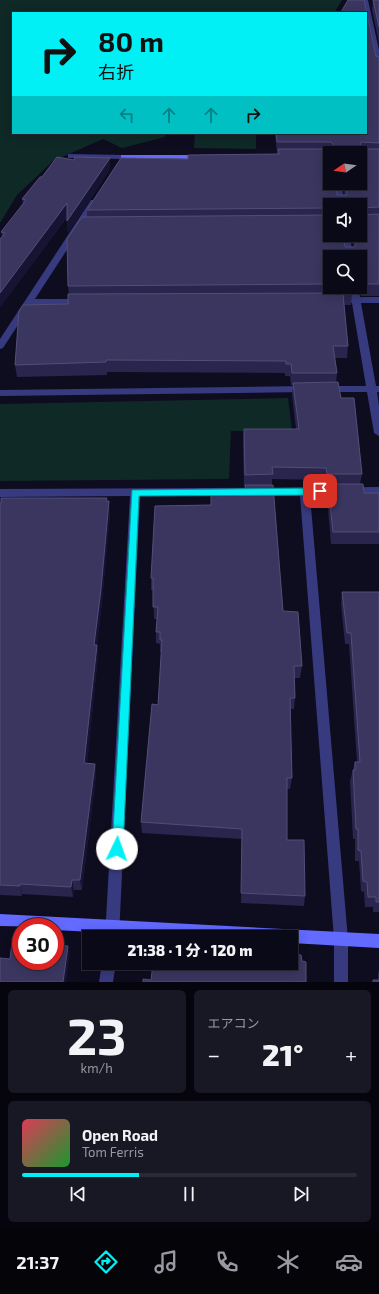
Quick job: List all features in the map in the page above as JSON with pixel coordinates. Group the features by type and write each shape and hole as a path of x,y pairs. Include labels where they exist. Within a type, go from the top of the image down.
{"street":[{"path":"365,0 379,66"},
{"path":"71,156 122,160 211,157"},
{"path":"0,346 83,225 100,194"},
{"path":"355,294 375,389 379,433"},
{"path":"332,300 379,300"},
{"path":"29,302 93,302"},
{"path":"0,393 375,389"},
{"path":"0,493 379,491"},
{"path":"113,930 135,492"},
{"path":"305,492 341,939 341,982"},
{"path":"0,920 94,930"},
{"path":"298,938 379,941"},
{"path":"106,982 108,970"}],"green space":[{"path":"0,0 342,0 335,12 12,12 12,134 166,134 165,137 122,148 103,139 53,161 17,195 0,223"},
{"path":"195,134 256,134 256,149 194,148"},
{"path":"288,398 292,431 231,431 229,479 0,481 0,404"}],"building":[{"path":"348,0 364,0 367,12 341,12"},
{"path":"373,0 379,0 379,27"},
{"path":"367,14 376,56 379,57 379,143 361,142 360,146 333,146 331,142 277,142 276,134 367,134"},
{"path":"278,149 323,149 323,190 336,190 337,195 347,195 346,190 367,190 367,149 379,149 379,207 367,208 367,198 323,198 323,208 87,210 121,158 188,159 188,155 279,154"},
{"path":"57,157 74,160 75,157 110,158 67,221 67,203 0,293 0,239 5,233 1,232 26,200 22,199 40,177 42,177"},
{"path":"379,214 379,284 367,284 367,250 323,250 323,284 68,286 67,239 82,217 323,215 323,242 345,242 345,247 354,247 356,245 355,242 367,242 367,215"},
{"path":"68,294 343,294 348,346 333,346 337,373 292,373 291,364 286,364 286,361 106,360 106,362 15,365 19,311 23,305 68,304"},
{"path":"338,382 341,398 354,398 362,474 327,474 326,468 272,467 273,474 245,475 244,429 299,429 293,383"},
{"path":"328,484 363,484 364,493 379,493 379,532 333,532"},
{"path":"245,485 273,485 283,611 298,612 302,666 294,666 295,698 290,698 292,778 287,778 287,840 304,840 305,896 241,893 242,829 141,822 152,704 158,705 162,640 160,640 160,632 156,632 158,607 153,607 153,578 151,578 155,506 211,505 211,494 246,494"},
{"path":"1,498 107,498 106,501 109,501 94,645 97,645 84,763 95,764 80,880 72,880 71,887 20,884 20,886 0,885"},
{"path":"342,592 379,592 379,902 376,902 376,897 368,897 367,882 363,881 361,851 358,850 358,829 356,829 353,770 355,770 355,762 360,762 351,633 347,633"},
{"path":"12,943 12,970 64,970 64,946 68,946 63,982 0,982 0,958 10,959"},
{"path":"298,955 301,955 302,961 306,962 306,982 143,982 143,979 151,980 152,970 298,970"},
{"path":"373,980 379,980 379,982 373,982"}],"route":[{"path":"117,849 135,492 320,491"}]}
